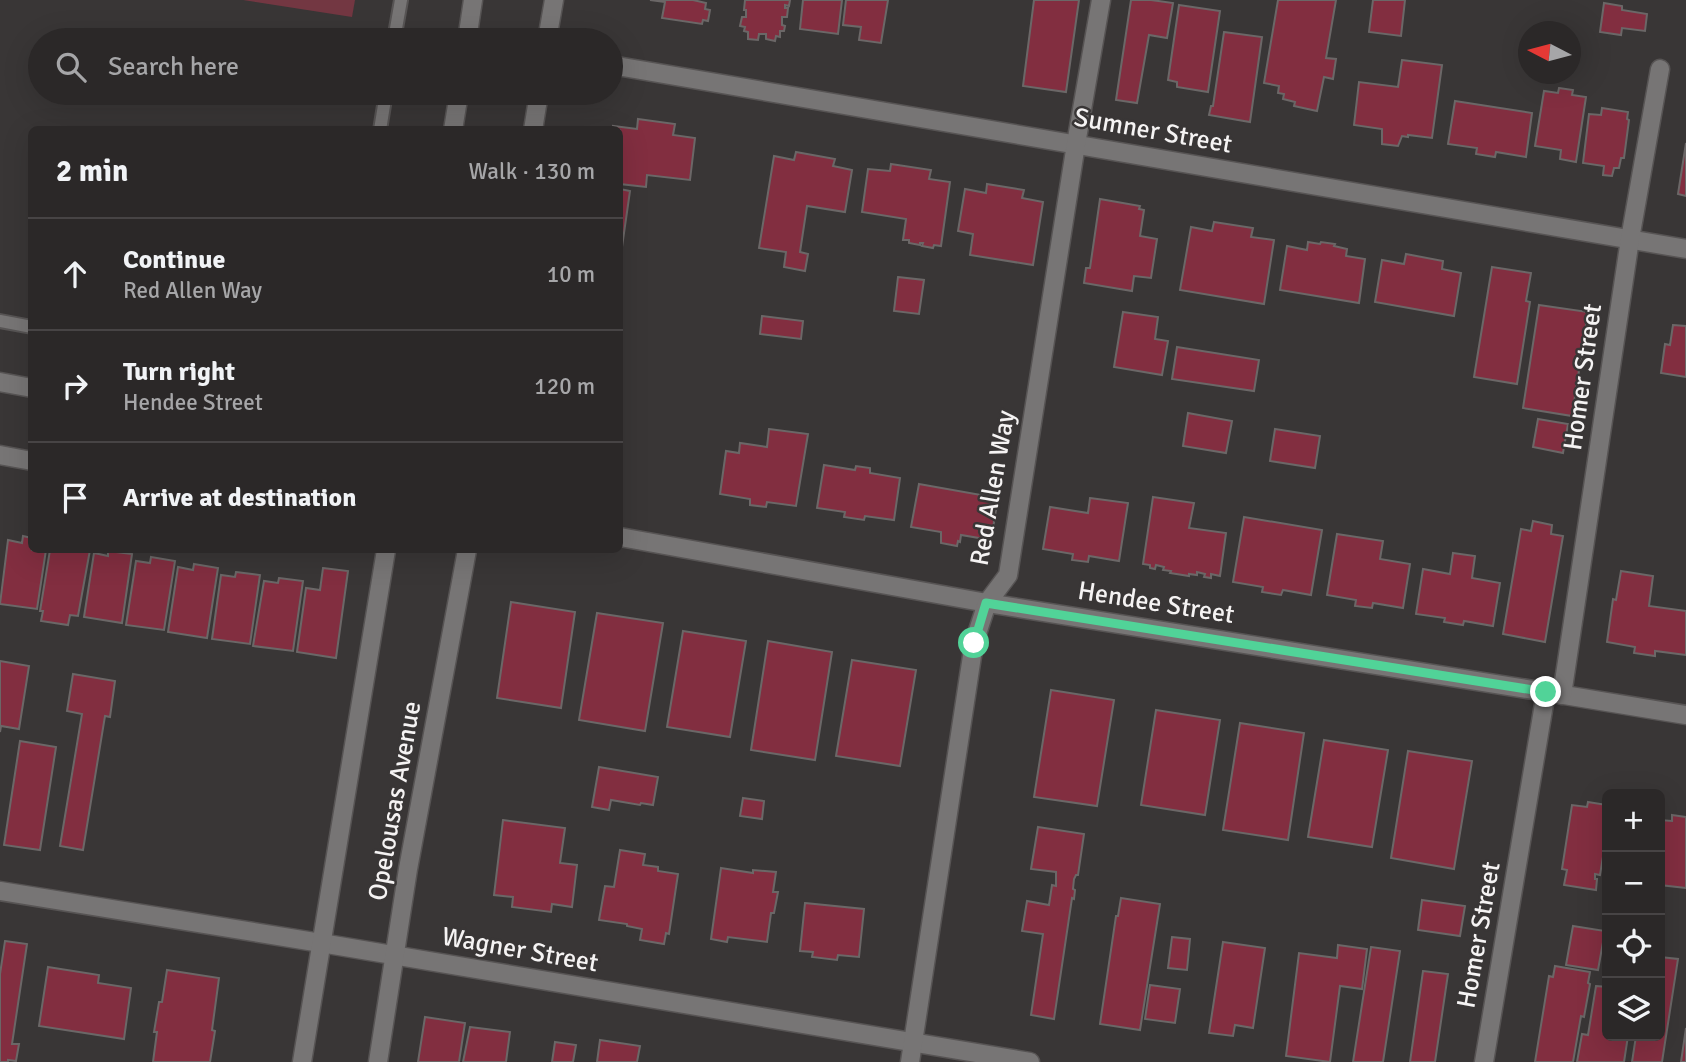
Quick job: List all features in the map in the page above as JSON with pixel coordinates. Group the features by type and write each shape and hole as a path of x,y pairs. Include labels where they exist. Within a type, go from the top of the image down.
{"street":[{"path":"469,28 473,0"},
{"path":"549,28 554,0"},
{"name":"Red Allen Way","path":"911,1062 974,643 986,603 1008,575 1101,0"},
{"name":"Sumner Street","path":"623,67 1686,249"},
{"name":"Homer Street","path":"1484,1062 1554,693 1660,69"},
{"path":"454,126 457,105"},
{"path":"534,126 537,105"},
{"path":"0,383 28,387"},
{"path":"0,455 28,460"},
{"name":"Hendee Street","path":"623,538 986,603 1686,715"},
{"name":"Opelousas Avenue","path":"303,1062 386,553"},
{"name":"Opelousas Avenue","path":"378,1062 408,869 466,553"},
{"name":"Wagner Street","path":"0,891 1030,1062"}],"lane":[{"path":"396,28 401,0"},
{"path":"381,126 384,105"},
{"path":"0,321 28,326"}],"shaded area":[{"path":"243,0 355,0 352,17"}],"building":[{"path":"650,0 693,0 706,3 705,9 710,10 708,21 703,20 702,24 662,18 665,2"},
{"path":"745,0 790,0 789,6 785,5 785,8 788,8 787,17 782,17 782,25 785,26 784,31 780,31 780,37 776,36 775,41 766,39 766,34 759,34 758,40 748,39 745,27 740,26 742,17 746,17"},
{"path":"803,0 842,0 838,34 800,29"},
{"path":"846,0 888,0 881,43 859,40 861,27 843,25"},
{"path":"1034,0 1079,0 1066,92 1023,86"},
{"path":"1131,0 1173,3 1167,38 1149,35 1137,103 1116,100"},
{"path":"1278,0 1336,0 1326,58 1336,59 1333,79 1324,77 1317,111 1294,106 1295,102 1283,99 1284,94 1278,93 1279,86 1264,83"},
{"path":"1373,0 1405,0 1401,36 1369,32"},
{"path":"1604,3 1622,6 1622,10 1647,14 1645,31 1622,28 1621,35 1600,32"},
{"path":"1179,5 1220,11 1208,92 1177,87 1177,82 1168,80"},
{"path":"1224,32 1262,37 1250,122 1209,115 1213,106"},
{"path":"1402,60 1442,65 1432,138 1408,135 1402,136 1398,146 1382,144 1382,129 1354,125 1359,82 1398,87"},
{"path":"1559,88 1573,90 1572,95 1586,97 1576,162 1560,159 1561,150 1535,146 1544,91 1558,93"},
{"path":"1455,101 1532,113 1526,157 1496,152 1495,157 1476,154 1477,148 1448,144"},
{"path":"1602,108 1628,112 1624,158 1621,158 1619,168 1614,168 1612,176 1603,175 1604,166 1583,163 1589,114 1601,115"},
{"path":"638,119 675,124 673,135 695,138 690,180 647,175 646,187 623,184 623,127 637,129"},
{"path":"1686,143 1686,196 1678,194"},
{"path":"796,152 835,159 833,166 852,170 845,212 807,206 800,252 808,254 805,271 784,267 786,252 759,248 774,156 794,160"},
{"path":"891,164 931,170 929,179 950,182 941,246 934,245 933,248 922,246 923,243 920,245 903,240 906,219 862,212 868,169 890,171"},
{"path":"987,184 1024,190 1022,198 1043,202 1033,265 970,255 973,234 958,231 965,189 986,193"},
{"path":"623,190 630,191 623,240"},
{"path":"1100,199 1140,206 1139,209 1144,210 1140,236 1157,239 1151,278 1134,276 1132,291 1084,283 1086,268 1090,268"},
{"path":"1214,222 1253,228 1251,237 1274,240 1264,304 1180,290 1191,227 1212,231"},
{"path":"1308,242 1335,244 1334,246 1347,249 1346,256 1365,259 1359,303 1280,290 1287,246 1307,250"},
{"path":"1406,254 1443,261 1442,269 1461,273 1454,316 1375,302 1382,260 1404,264"},
{"path":"1492,267 1531,273 1526,301 1530,302 1517,384 1474,377"},
{"path":"898,277 924,280 919,314 894,311"},
{"path":"1539,305 1588,312 1572,416 1523,408"},
{"path":"1123,312 1158,317 1155,339 1168,341 1162,375 1114,367"},
{"path":"762,316 803,321 801,339 760,334"},
{"path":"1673,325 1686,326 1686,377 1661,373 1665,344 1670,345"},
{"path":"1177,347 1259,360 1254,391 1172,379"},
{"path":"1188,413 1232,421 1226,453 1183,446"},
{"path":"1538,419 1568,424 1563,453 1533,447"},
{"path":"769,429 808,434 796,506 767,502 766,507 750,505 750,499 720,494 726,451 739,453 740,443 767,447"},
{"path":"1275,429 1320,436 1315,468 1270,461"},
{"path":"824,465 855,470 856,466 870,468 870,473 900,478 894,520 865,516 864,520 844,517 845,512 817,508"},
{"path":"919,484 998,498 991,540 961,535 957,546 941,543 941,532 911,527"},
{"path":"1153,497 1194,503 1189,528 1226,533 1220,576 1211,574 1211,578 1204,577 1205,574 1197,572 1197,575 1189,576 1170,573 1171,571 1163,570 1164,567 1156,565 1155,569 1143,564"},
{"path":"1090,498 1128,503 1119,561 1089,556 1088,562 1072,560 1073,554 1043,549 1050,507 1088,513"},
{"path":"1244,517 1322,530 1311,595 1283,590 1281,595 1262,592 1263,587 1233,582"},
{"path":"1533,521 1552,525 1551,534 1563,536 1545,642 1503,634 1521,529 1531,531"},
{"path":"1337,534 1383,541 1380,559 1410,564 1403,608 1373,603 1372,608 1355,606 1356,600 1327,595"},
{"path":"23,536 28,537 28,553 46,553 37,609 0,604 8,540 22,543"},
{"path":"50,553 89,553 78,616 70,615 68,625 41,621 43,611 40,611"},
{"path":"94,553 108,556 108,553 132,554 122,623 84,617"},
{"path":"1453,553 1475,556 1472,578 1500,583 1493,626 1464,621 1463,625 1444,622 1445,618 1416,614 1423,569 1450,574"},
{"path":"151,557 175,561 164,630 126,625 136,561 150,563"},
{"path":"194,564 218,568 207,638 168,632 178,567 193,570"},
{"path":"323,568 348,571 336,658 297,652 306,588 320,590"},
{"path":"1621,571 1653,576 1649,606 1686,611 1686,655 1655,651 1655,656 1634,653 1635,647 1607,642 1613,599 1616,600"},
{"path":"236,572 260,575 250,644 212,639 221,575 235,577"},
{"path":"279,578 303,581 293,651 253,646 264,581 278,583"},
{"path":"511,602 575,612 561,708 497,698"},
{"path":"597,613 663,623 645,731 579,720"},
{"path":"683,631 746,641 730,737 667,727"},
{"path":"768,641 832,652 815,760 751,750"},
{"path":"852,660 916,670 900,766 836,756"},
{"path":"0,661 29,666 19,729 1,726 0,732"},
{"path":"73,674 115,681 110,717 105,716 83,850 60,846 82,714 67,711"},
{"path":"1051,690 1114,700 1097,806 1034,797"},
{"path":"1156,710 1220,720 1205,815 1141,805"},
{"path":"1240,723 1304,733 1288,840 1223,830"},
{"path":"1324,740 1388,750 1372,847 1308,837"},
{"path":"20,741 56,747 40,850 4,845"},
{"path":"1408,751 1472,761 1454,869 1391,858"},
{"path":"599,767 658,777 653,805 611,800 609,810 592,807"},
{"path":"743,798 764,801 762,819 740,816"},
{"path":"1588,802 1602,804 1602,863 1600,875 1595,874 1596,890 1564,885 1567,870 1562,869 1572,805 1587,807"},
{"path":"1672,815 1686,817 1686,888 1665,886 1665,820 1672,821"},
{"path":"503,820 565,828 560,863 577,865 572,907 552,904 551,912 512,907 513,897 494,895"},
{"path":"1038,827 1084,834 1078,875 1074,879 1074,899 1072,898 1054,1019 1031,1015 1043,934 1022,931 1027,901 1049,905 1052,885 1056,886 1056,872 1031,869"},
{"path":"620,850 645,854 643,865 678,874 669,934 666,933 664,944 640,940 642,929 599,920 605,886 614,887"},
{"path":"721,868 753,873 753,870 776,872 773,892 778,892 774,913 771,913 767,942 728,937 727,942 711,939"},
{"path":"1121,898 1160,904 1140,1030 1100,1024"},
{"path":"1422,900 1465,906 1460,936 1418,930"},
{"path":"805,903 864,909 859,957 838,955 837,960 812,957 813,952 800,951"},
{"path":"1573,926 1602,931 1598,970 1566,965"},
{"path":"1172,937 1190,939 1187,970 1168,968"},
{"path":"5,941 27,944 12,1044 19,1044 16,1061 0,1062 0,974"},
{"path":"1223,942 1265,948 1253,1028 1235,1025 1233,1036 1209,1033"},
{"path":"1338,945 1367,949 1362,989 1340,986 1330,1062 1286,1056 1299,953 1337,958"},
{"path":"1371,947 1400,951 1383,1062 1353,1062"},
{"path":"1665,958 1678,959 1662,1062 1632,1062 1635,1041 1665,1041"},
{"path":"1555,966 1590,972 1584,1017 1581,1016 1573,1062 1535,1062 1549,976 1553,977"},
{"path":"48,967 99,975 98,983 131,988 124,1039 39,1026"},
{"path":"167,970 219,978 210,1062 153,1062 157,1032 154,1032"},
{"path":"1423,971 1448,974 1435,1062 1410,1062"},
{"path":"1150,985 1180,989 1175,1023 1145,1019"},
{"path":"1596,986 1602,987 1602,1041 1627,1041 1624,1062 1577,1062 1582,1034 1588,1035"},
{"path":"425,1017 465,1023 459,1062 418,1062"},
{"path":"470,1027 510,1032 506,1062 463,1062"},
{"path":"1686,1028 1686,1062 1681,1062"},
{"path":"600,1040 640,1046 637,1062 597,1062"},
{"path":"555,1042 576,1045 573,1062 552,1062"}],"route":[{"path":"974,643 986,603 1546,692"}]}
